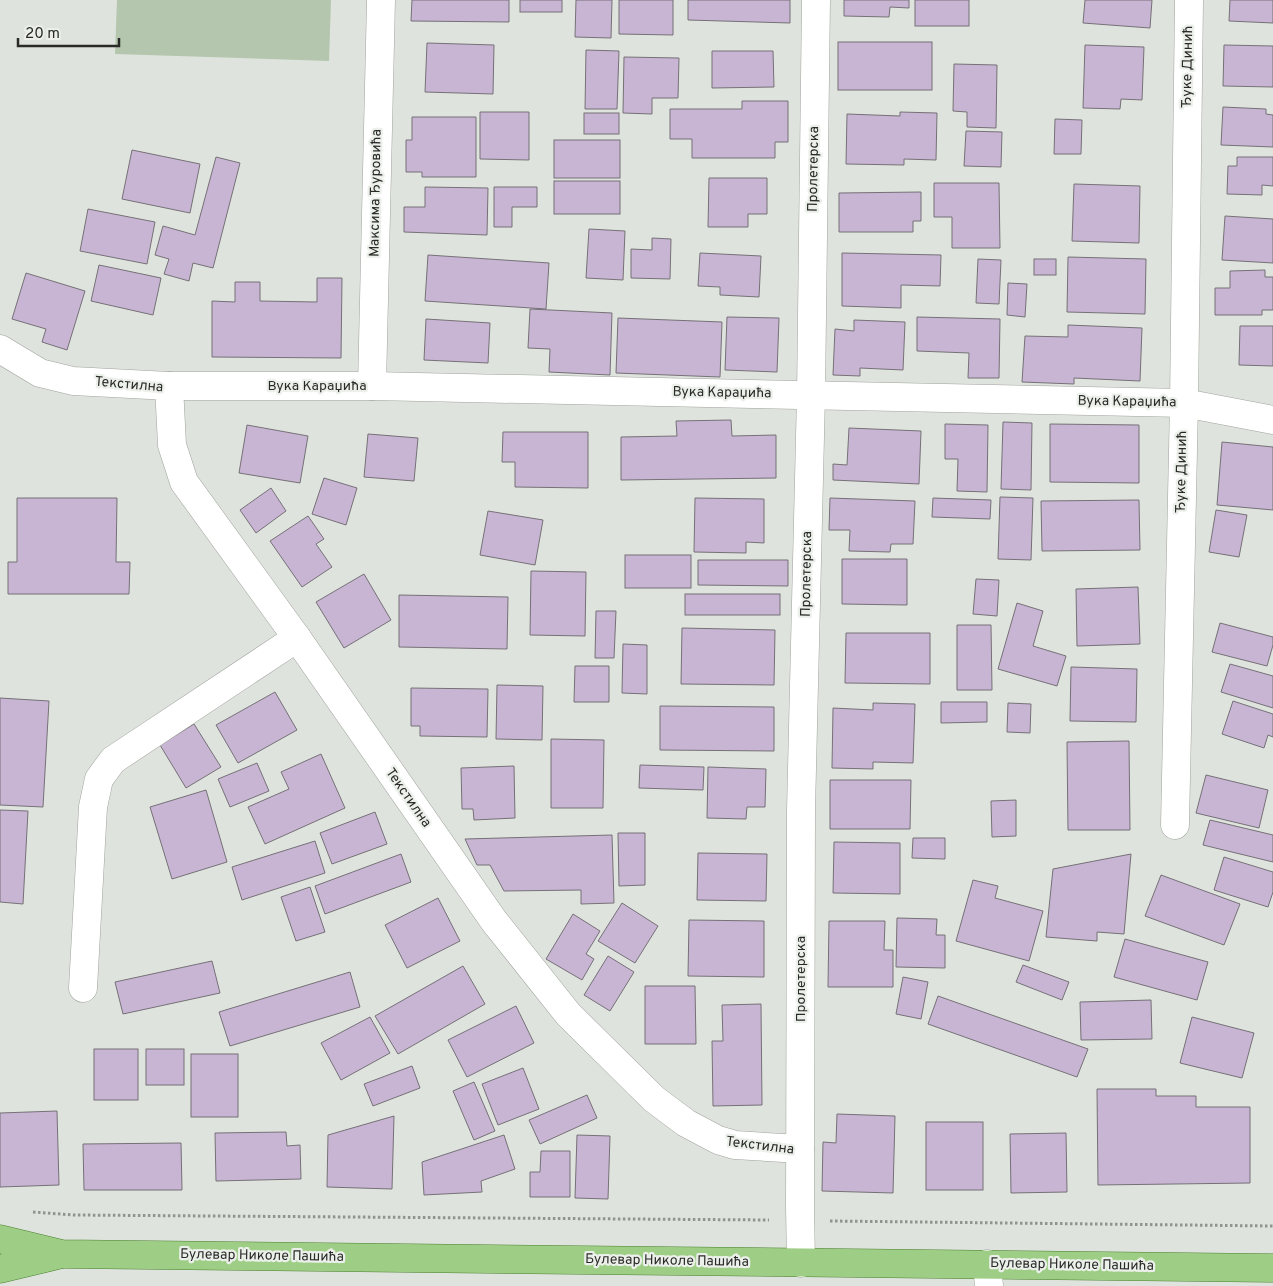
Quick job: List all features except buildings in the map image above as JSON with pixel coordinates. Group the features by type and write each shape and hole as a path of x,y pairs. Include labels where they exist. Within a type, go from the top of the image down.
{"main road":[{"name":"Булевар Николе Пашића","path":"0,1239 62,1254 801,1263 988,1275 1273,1268"},
{"name":"Булевар Николе Пашића","path":"0,1269 62,1254"}],"street":[{"name":"Максима Ђуровића","path":"372,386 380,0"},
{"name":"Пролетерска","path":"800,1149 801,810 812,395 816,0"},
{"name":"Ђуке Динић","path":"1175,825 1184,403 1189,0"},
{"name":"Текстилна","path":"0,349 40,373 73,380 170,386 172,445 184,482 297,638 494,921 568,1014 654,1099 686,1123 718,1140 735,1145 800,1149 801,1263"},
{"name":"Вука Караџића","path":"170,386 372,386 1184,403 1273,420"},
{"path":"82,988 93,807 99,779 113,760 297,638"}],"path":[{"path":"27,1212 73,1215 800,1220 1273,1226"}],"green space":[{"path":"117,0 331,0 329,61 115,54"}]}
